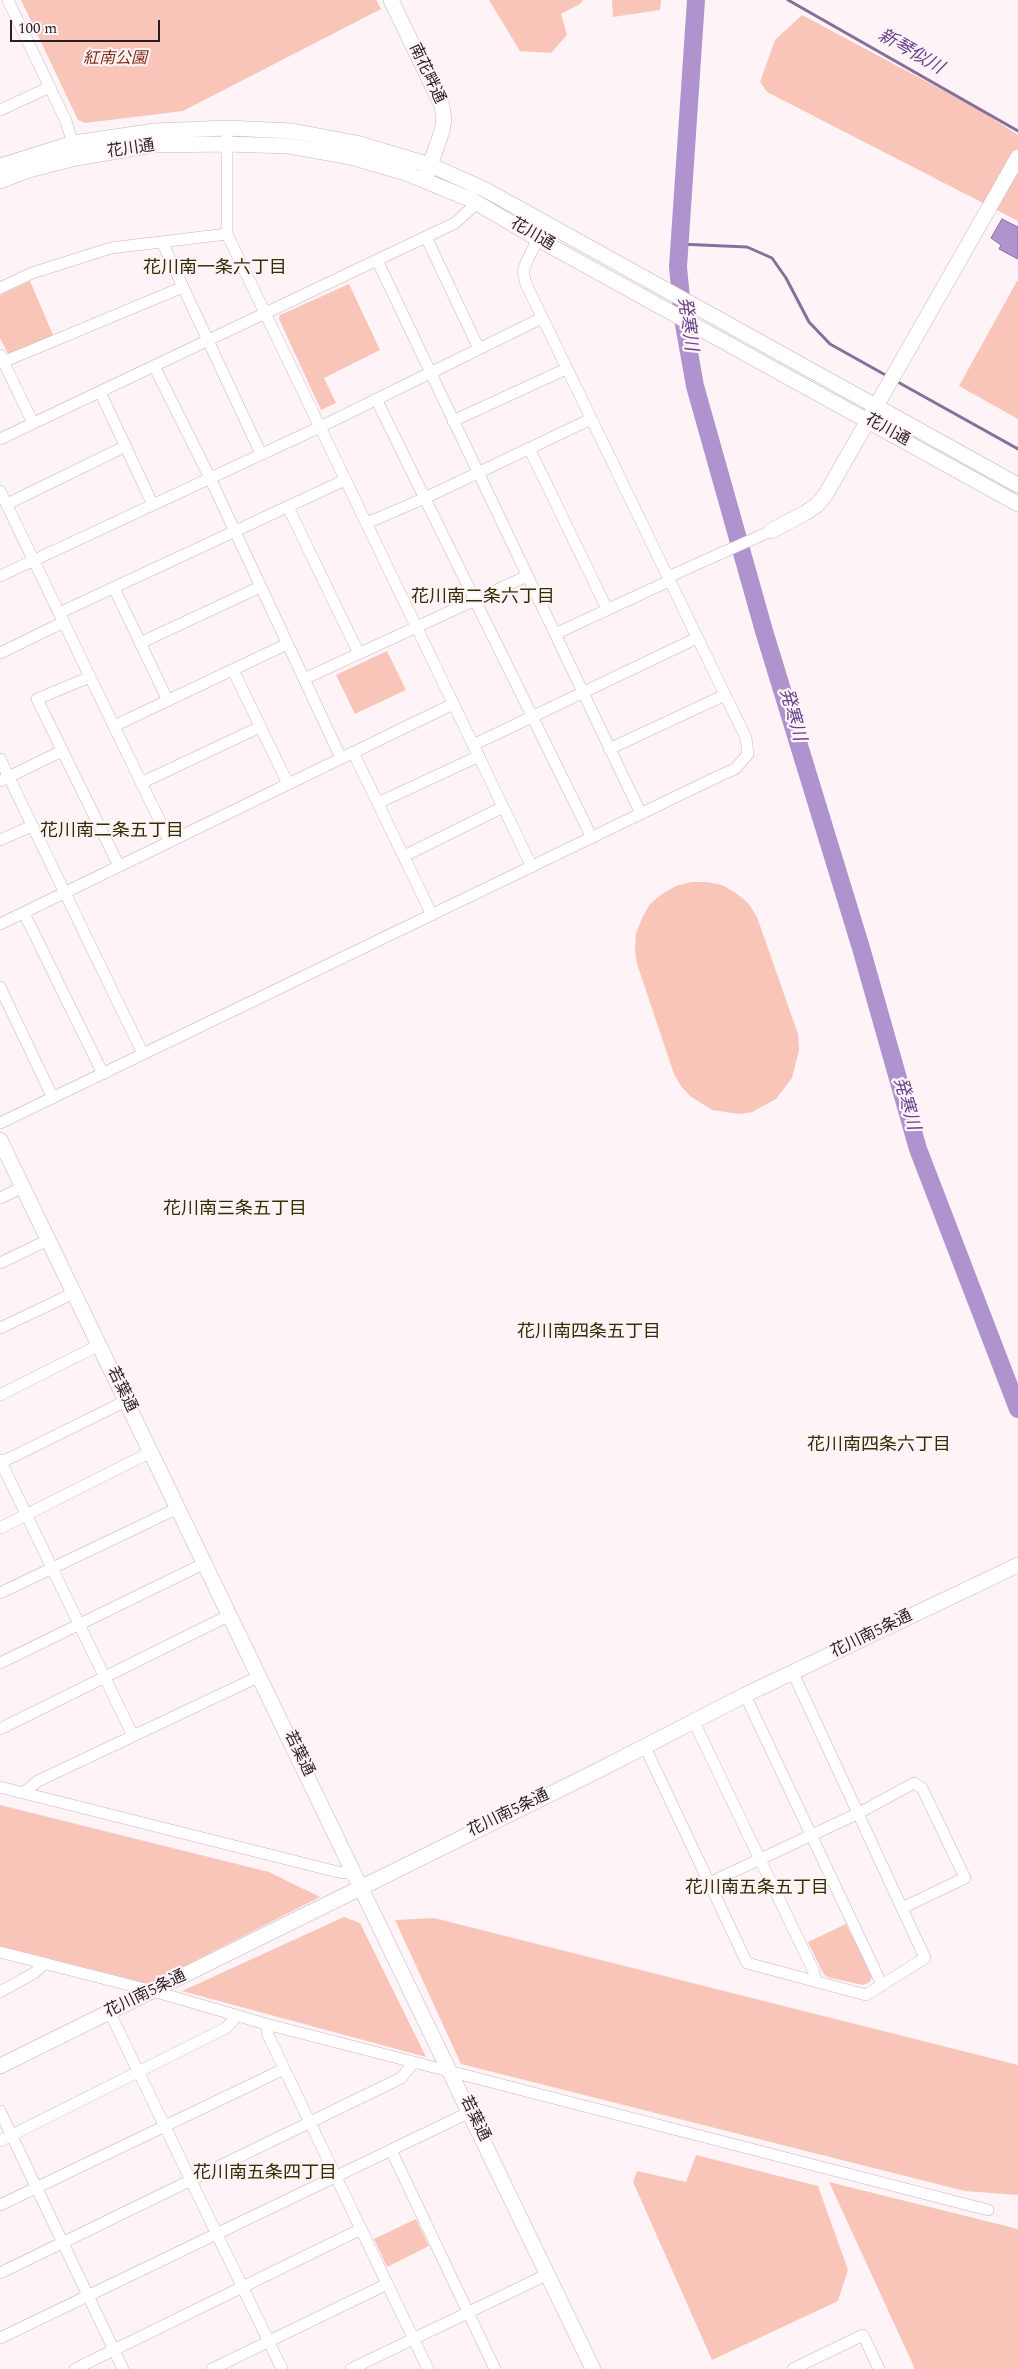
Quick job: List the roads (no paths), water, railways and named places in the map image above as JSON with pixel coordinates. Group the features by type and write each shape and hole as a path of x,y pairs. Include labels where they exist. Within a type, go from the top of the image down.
{"street":[{"path":"8,0 50,87 75,150"},
{"name":"南花畔通","path":"391,0 442,106 444,120 442,130 427,172"},
{"path":"0,110 50,87"},
{"name":"花川通","path":"0,166 155,131 226,136 292,131 356,144 427,172 484,189 1018,485"},
{"path":"226,136 227,234 532,867"},
{"name":"花川通","path":"0,181 75,150"},
{"path":"555,634 772,531 817,505 826,494 1018,157"},
{"name":"花川通","path":"427,172 538,239 1018,504"},
{"path":"0,439 426,237 454,223 477,203"},
{"path":"0,1123 735,768 743,762 748,754 746,738 526,284 523,272 545,224"},
{"path":"0,288 32,273 111,248 227,234"},
{"path":"426,237 479,349"},
{"path":"162,242 261,454"},
{"path":"377,260 641,814"},
{"path":"33,424 2,358 183,288"},
{"path":"0,576 320,427 542,318"},
{"path":"154,366 210,478 341,758"},
{"path":"453,421 566,369"},
{"path":"100,392 154,505"},
{"path":"376,399 592,838"},
{"path":"367,523 425,498 591,419"},
{"path":"126,446 3,499 170,842"},
{"path":"528,448 607,609"},
{"path":"0,653 114,588 345,480"},
{"path":"288,506 359,654"},
{"path":"304,679 527,576"},
{"path":"140,643 260,587"},
{"path":"114,588 168,701"},
{"path":"473,745 582,691 697,638"},
{"path":"114,726 287,644"},
{"path":"233,670 288,784"},
{"path":"90,677 37,699 120,866"},
{"path":"609,749 725,695"},
{"path":"0,924 454,704"},
{"path":"141,783 260,728"},
{"path":"4,780 62,751"},
{"path":"353,752 432,915"},
{"path":"378,803 479,756"},
{"path":"0,759 4,780 32,826 143,1054"},
{"path":"404,856 503,807"},
{"path":"0,840 32,826"},
{"path":"24,913 103,1074"},
{"path":"0,987 52,1098"},
{"name":"若葉通","path":"0,1140 594,2369"},
{"path":"0,1198 23,1187"},
{"path":"0,1263 48,1240"},
{"path":"0,1328 74,1293"},
{"path":"0,1395 99,1345"},
{"path":"126,1401 0,1462 133,1736"},
{"path":"0,1528 151,1452"},
{"path":"0,1593 178,1508"},
{"path":"0,1663 205,1563"},
{"name":"花川南5条通","path":"0,2066 153,1992 359,1880 645,1747 745,1695 1018,1564"},
{"path":"0,1729 230,1615"},
{"path":"645,1747 747,1963 866,1995 925,1958 793,1672"},
{"path":"23,1792 38,1781 260,1676"},
{"path":"745,1695 882,1985"},
{"path":"694,1722 814,1972 815,1981"},
{"path":"709,1884 760,1858 858,1813 914,1784 922,1788 965,1878 902,1908"},
{"path":"0,1787 338,1872 359,1880"},
{"path":"0,1952 266,2024 988,2210"},
{"path":"0,1992 34,1973 44,1964"},
{"path":"110,2013 282,2369"},
{"path":"0,2141 226,2028 237,2016"},
{"path":"266,2024 268,2035 428,2369"},
{"path":"0,2272 309,2121 402,2078 414,2062"},
{"path":"0,2205 284,2069"},
{"path":"0,2111 123,2369"},
{"path":"0,2338 89,2297 216,2233 470,2112"},
{"path":"391,2150 495,2369"},
{"path":"74,2369 361,2229"},
{"path":"351,2369 548,2274"},
{"path":"212,2369 387,2284"},
{"path":"793,2369 808,2366 863,2336 879,2369"}],"waterway":[{"name":"発寒川","path":"696,0 678,267 683,319 695,386 764,631 861,948 918,1149 1018,1409"},
{"name":"新琴似川","path":"788,0 1018,131"},
{"path":"679,244 747,247 772,258 786,278 809,322 830,344 889,377"},
{"path":"896,381 1018,449"}],"district":[{"name":"花川南一条六丁目","path":"215,269"},
{"name":"花川南二条六丁目","path":"483,598"},
{"name":"花川南二条五丁目","path":"112,832"},
{"name":"花川南三条五丁目","path":"235,1210"},
{"name":"花川南四条五丁目","path":"589,1333"},
{"name":"花川南四条六丁目","path":"879,1446"},
{"name":"花川南五条五丁目","path":"757,1889"},
{"name":"花川南五条四丁目","path":"265,2174"}],"park label":[{"name":"紅南公園","path":"115,60"}]}
